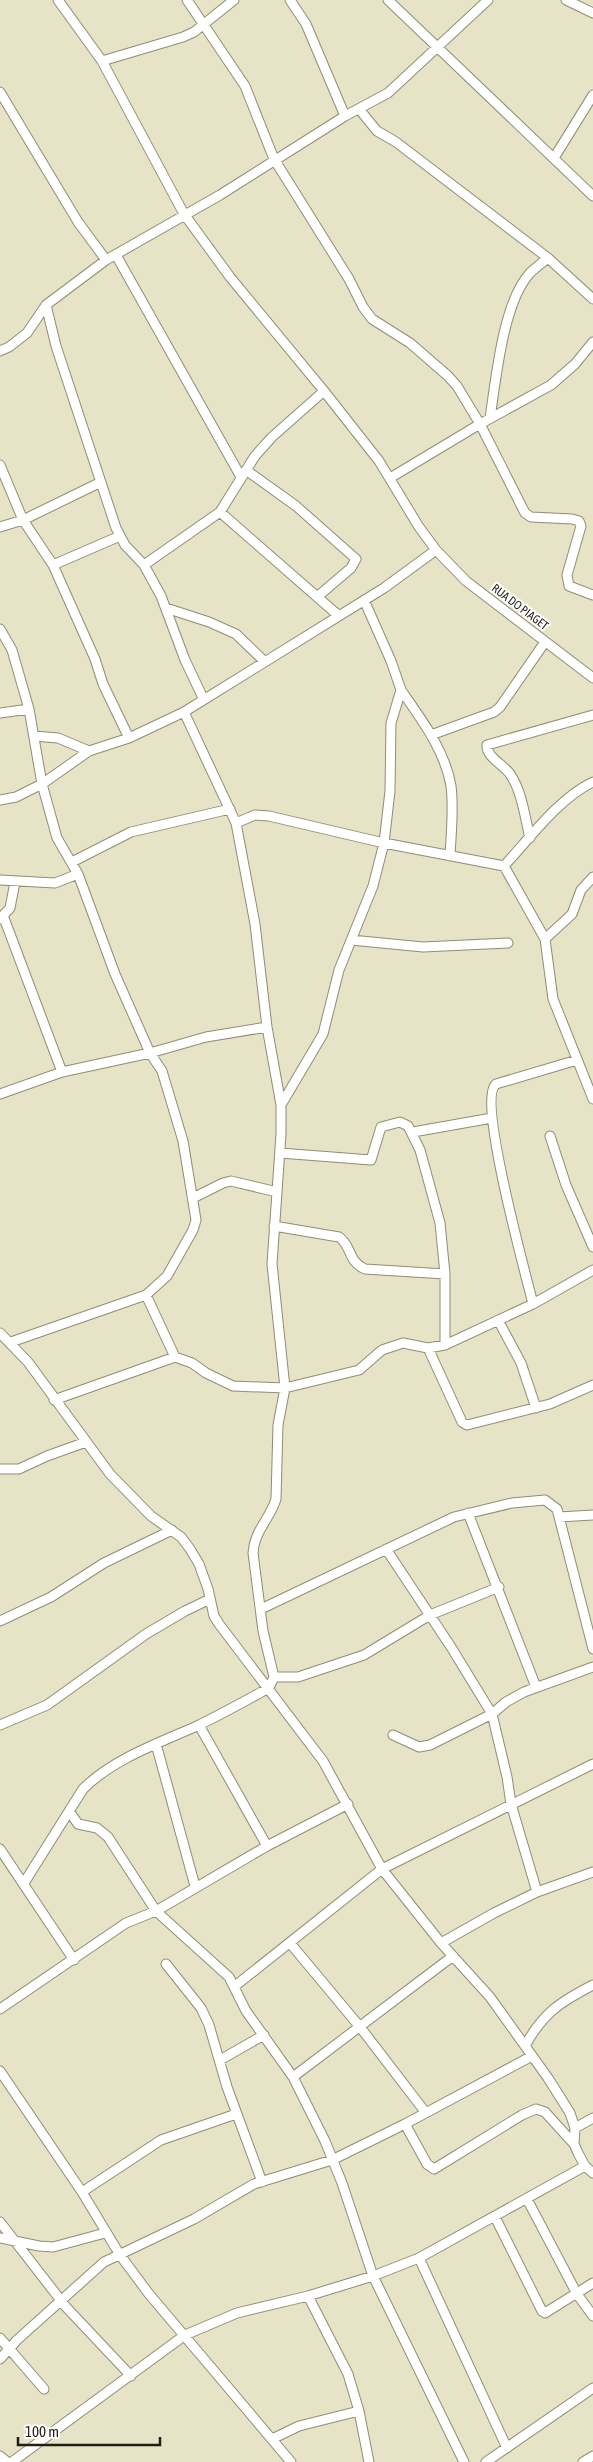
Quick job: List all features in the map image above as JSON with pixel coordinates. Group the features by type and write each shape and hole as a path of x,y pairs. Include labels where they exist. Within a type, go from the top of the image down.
{"street":[{"name":"RUA DO PIAGET","path":"58,0 102,61 184,214 230,277 324,391 390,478 419,527 436,550 466,582 592,675"},
{"path":"187,0 245,86 274,159 372,319 410,343 448,376 480,424 525,513 531,517 572,518 579,521 581,526 567,574 568,581 569,586 572,588 593,595"},
{"path":"102,61 183,38 234,0"},
{"path":"290,0 306,24 346,116"},
{"path":"388,0 593,196"},
{"path":"0,351 9,347 27,333 46,305 106,260 220,195 274,159 388,93 488,0"},
{"path":"566,0 593,13"},
{"path":"0,92 78,222 106,260"},
{"path":"554,158 593,95"},
{"path":"359,109 377,131 396,142 548,258 593,299"},
{"path":"116,255 244,473 296,506 356,559 351,568 317,596"},
{"path":"490,418 502,346 513,306 530,274 548,258"},
{"path":"46,305 56,346 120,536 125,545 144,565 166,608 185,660 203,698"},
{"path":"390,478 490,418 551,385 574,364 593,342"},
{"path":"144,565 220,512 244,473 272,437 324,391"},
{"path":"0,465 23,520 53,565 95,659 103,684 129,738"},
{"path":"0,527 23,520 101,482"},
{"path":"220,512 339,616"},
{"path":"53,565 120,536"},
{"path":"0,800 16,797 42,784 89,752 129,738 184,712 203,698 364,600 436,550"},
{"path":"364,600 391,661 401,690 431,735 446,768 451,787 450,856"},
{"path":"166,608 209,622 236,634 264,662"},
{"path":"0,629 12,650 30,709 42,784 57,838 78,874 115,974 150,1053 162,1071 183,1141 196,1220 193,1230 167,1276 146,1295 11,1342"},
{"path":"431,735 494,712 500,707 545,642"},
{"path":"281,1105 323,1034 338,970 373,886 384,842 390,791 391,723 401,690"},
{"path":"0,713 30,709"},
{"path":"24,1882 83,1789 95,1777 156,1744 199,1725 269,1688 274,1677 263,1631 253,1553 254,1542 259,1529 273,1508 276,1499 278,1425 285,1388 272,1264 280,1153 281,1105 267,1027 258,941 236,823 184,712"},
{"path":"530,838 516,785 506,768 488,753 487,745 593,715"},
{"path":"34,736 58,738 89,752"},
{"path":"504,866 565,802 593,782"},
{"path":"72,862 131,832 230,809"},
{"path":"236,823 261,814 384,842 504,866"},
{"path":"504,866 545,939 553,999 593,1099"},
{"path":"0,879 15,882 55,883 78,874"},
{"path":"545,939 572,914 581,890 593,877"},
{"path":"15,882 10,908 2,918 62,1072"},
{"path":"351,940 423,946 508,943"},
{"path":"0,1094 62,1072 150,1053 206,1037 267,1027"},
{"path":"533,1304 503,1186 492,1118 492,1090 496,1084 577,1060"},
{"path":"413,1132 492,1118"},
{"path":"280,1153 369,1160 374,1158 378,1130 381,1127 400,1122 406,1123 413,1132 420,1150 437,1209 445,1274 445,1345"},
{"path":"550,1136 566,1185 593,1247"},
{"path":"193,1198 223,1183 231,1182 277,1192"},
{"path":"274,1226 339,1237 344,1242 354,1263 365,1269 445,1274"},
{"path":"54,1400 175,1357 192,1363 232,1386 285,1388 359,1370 382,1350 403,1343 428,1348 445,1345 533,1304 593,1270"},
{"path":"146,1295 175,1357"},
{"path":"498,1320 522,1363 536,1408"},
{"path":"0,1333 11,1342 28,1362 110,1474 151,1516 181,1537 199,1564 219,1624 323,1761 382,1869 441,1943 490,1997 532,2056 570,2113 575,2128 574,2144"},
{"path":"428,1348 462,1422 466,1425 536,1408 563,1399 593,1384"},
{"path":"0,1469 19,1470 47,1456 86,1442"},
{"path":"261,1609 386,1549 468,1513 512,1503 545,1500 557,1509 593,1649"},
{"path":"468,1513 499,1587 536,1687"},
{"path":"559,1517 593,1515"},
{"path":"0,1621 50,1597 104,1563 172,1530"},
{"path":"386,1549 492,1714 507,1777 511,1804 537,1892"},
{"path":"274,1677 298,1677 364,1655 430,1615 499,1587"},
{"path":"0,1725 47,1705 146,1634 210,1599"},
{"path":"393,1735 418,1747 430,1745 492,1714 506,1702 536,1687 593,1667"},
{"path":"199,1725 267,1846"},
{"path":"156,1744 195,1886"},
{"path":"235,1986 382,1869 593,1764"},
{"path":"0,2008 74,1960 104,1936 156,1910 267,1846 348,1804"},
{"path":"69,1811 78,1824 97,1828 108,1837 156,1910 220,1967 235,1986 246,2011 293,2077 332,2160 373,2276 464,2462"},
{"path":"0,1848 74,1960"},
{"path":"441,1943 494,1913 537,1892 593,1872"},
{"path":"290,1943 360,2027 426,2112"},
{"path":"293,2077 453,1956"},
{"path":"166,1964 201,2008 220,2060 236,2114 262,2182"},
{"path":"525,2046 537,2025 547,2014 566,1999 593,1984"},
{"path":"220,2060 264,2035"},
{"path":"0,2359 17,2340 62,2302 98,2267 262,2182 332,2160 532,2056"},
{"path":"0,2071 82,2192 105,2233 149,2294 291,2462"},
{"path":"404,2124 426,2164 434,2169 522,2115 536,2109 545,2112 574,2144 585,2166 593,2173"},
{"path":"82,2192 161,2140 236,2114"},
{"path":"575,2128 593,2118"},
{"path":"12,2462 131,2376 184,2335 237,2313 308,2296 373,2276 420,2258 585,2166"},
{"path":"527,2199 577,2294 593,2316"},
{"path":"495,2217 542,2311 545,2313 593,2284"},
{"path":"0,2222 62,2302 131,2376"},
{"path":"0,2238 53,2247 105,2233"},
{"path":"420,2258 507,2448"},
{"path":"308,2296 348,2374 359,2411 369,2462"},
{"path":"0,2338 44,2389"},
{"path":"486,2462 593,2388"},
{"path":"272,2439 299,2426 359,2411"},
{"path":"0,2456 7,2462"}]}
